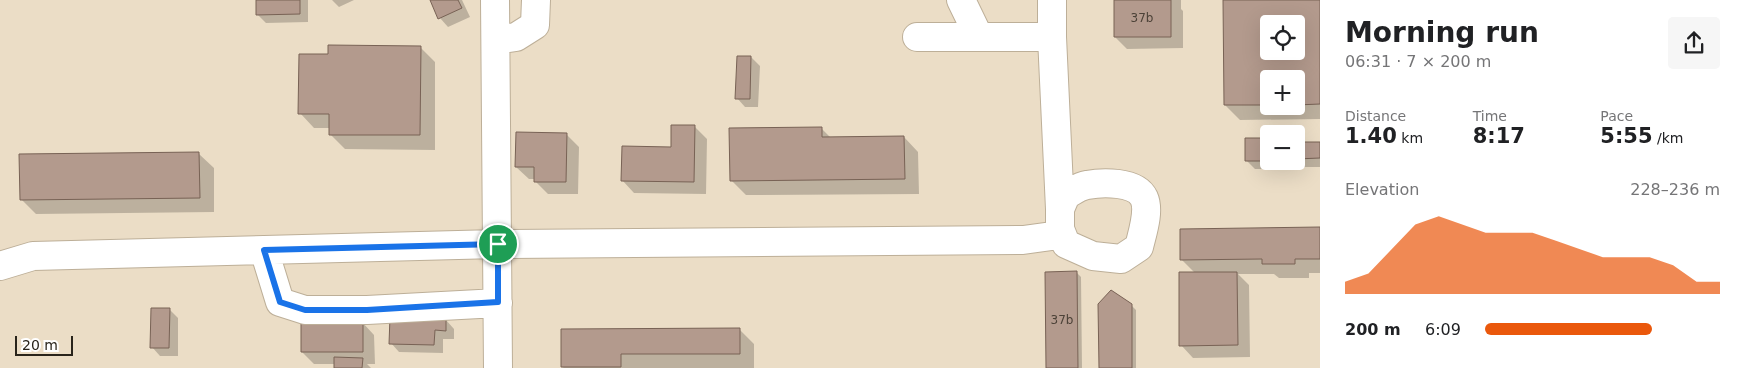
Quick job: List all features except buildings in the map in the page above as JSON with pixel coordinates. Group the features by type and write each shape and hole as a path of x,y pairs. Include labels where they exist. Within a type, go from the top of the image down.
{"lane":[{"path":"496,0 498,368"},
{"path":"496,40 516,37 535,26 536,0"},
{"path":"961,0 979,37"},
{"path":"0,266 33,256 498,244 1023,240 1052,236 1060,219 1052,0"},
{"path":"917,37 1052,37"},
{"path":"264,250 280,302 305,310 367,310 498,302"}],"route":[{"path":"498,244 498,302 367,310 305,310 280,302 264,250 381,247 498,244"}]}
